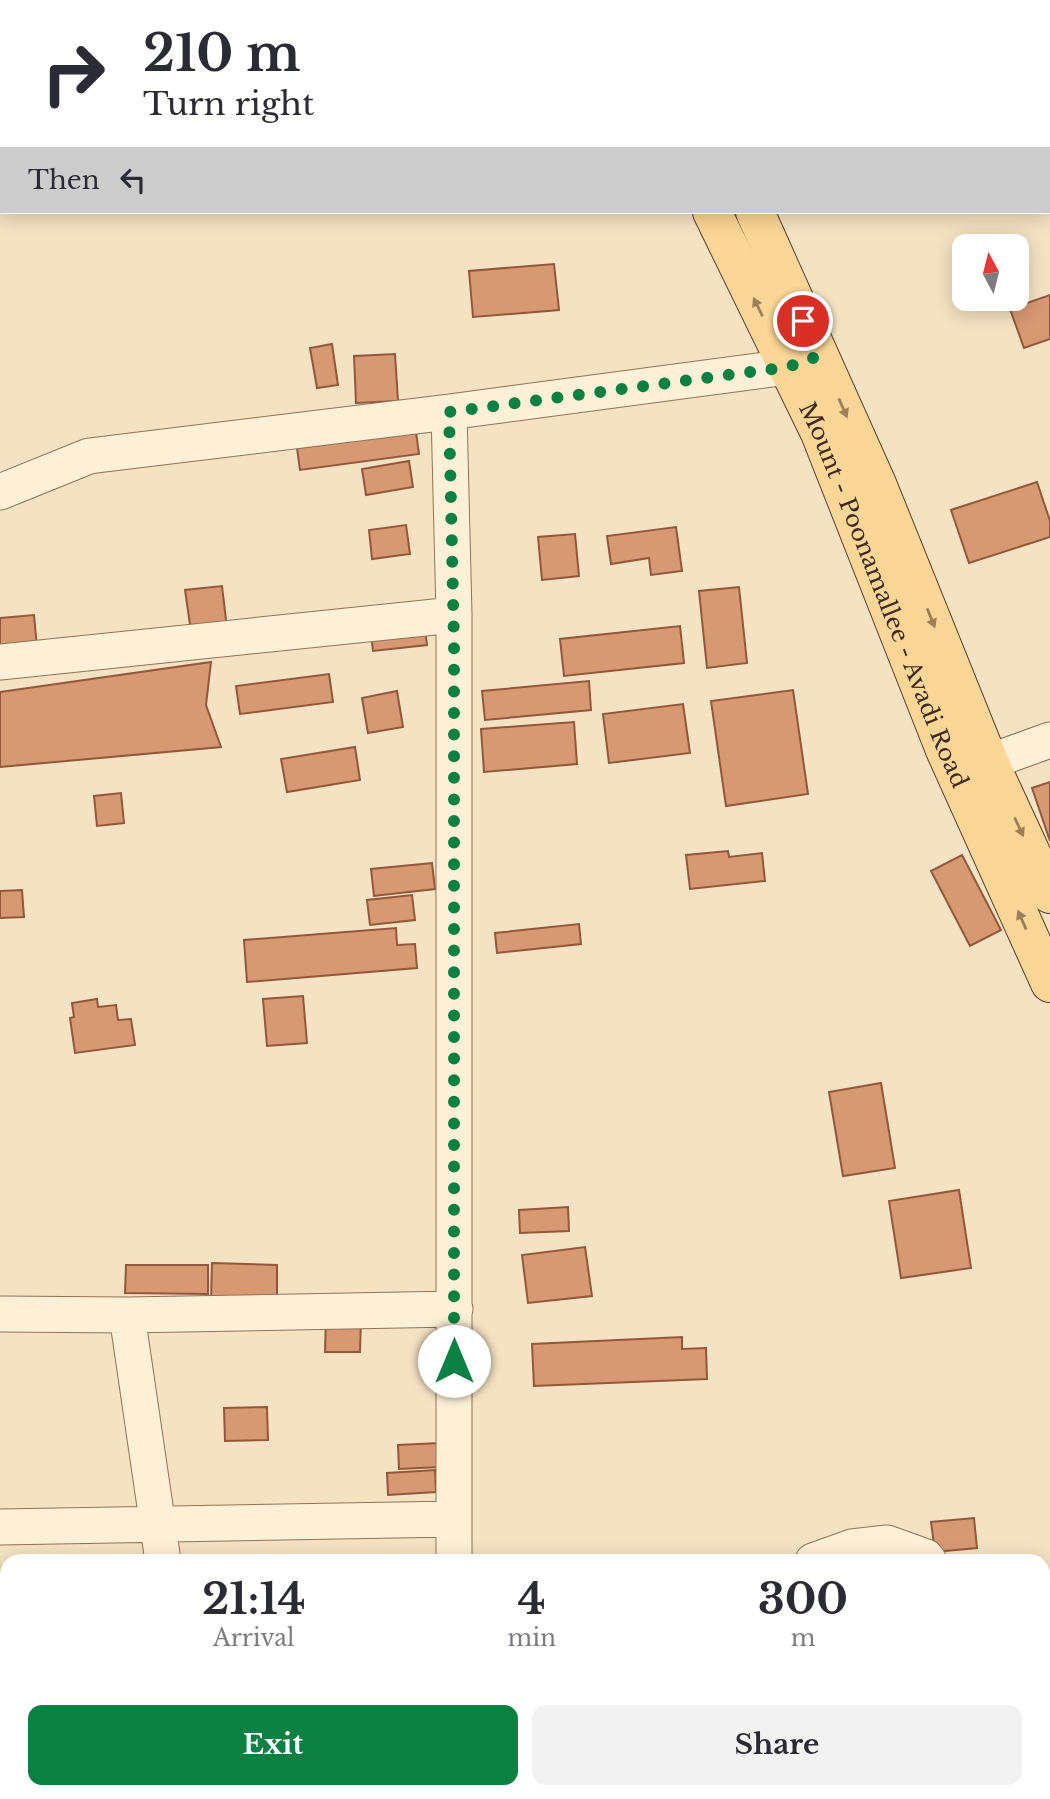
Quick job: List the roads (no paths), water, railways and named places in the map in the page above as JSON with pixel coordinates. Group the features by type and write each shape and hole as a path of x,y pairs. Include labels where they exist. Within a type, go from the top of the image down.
{"main road":[{"name":"Mount - Poonamallee - Avadi Road","path":"713,214 877,484 989,762 1050,894"},
{"name":"Mount - Poonamallee - Avadi Road","path":"755,214 803,362 820,433 945,750 1050,983"}],"street":[{"path":"0,492 89,456 449,412 803,362"},
{"path":"449,412 454,615 454,1554"},
{"path":"0,662 454,615"},
{"path":"989,762 1050,740"},
{"path":"0,1314 127,1315 454,1309"},
{"path":"127,1315 162,1554"},
{"path":"0,1527 454,1519"},
{"path":"832,1554 852,1547 887,1543 918,1554"}]}
